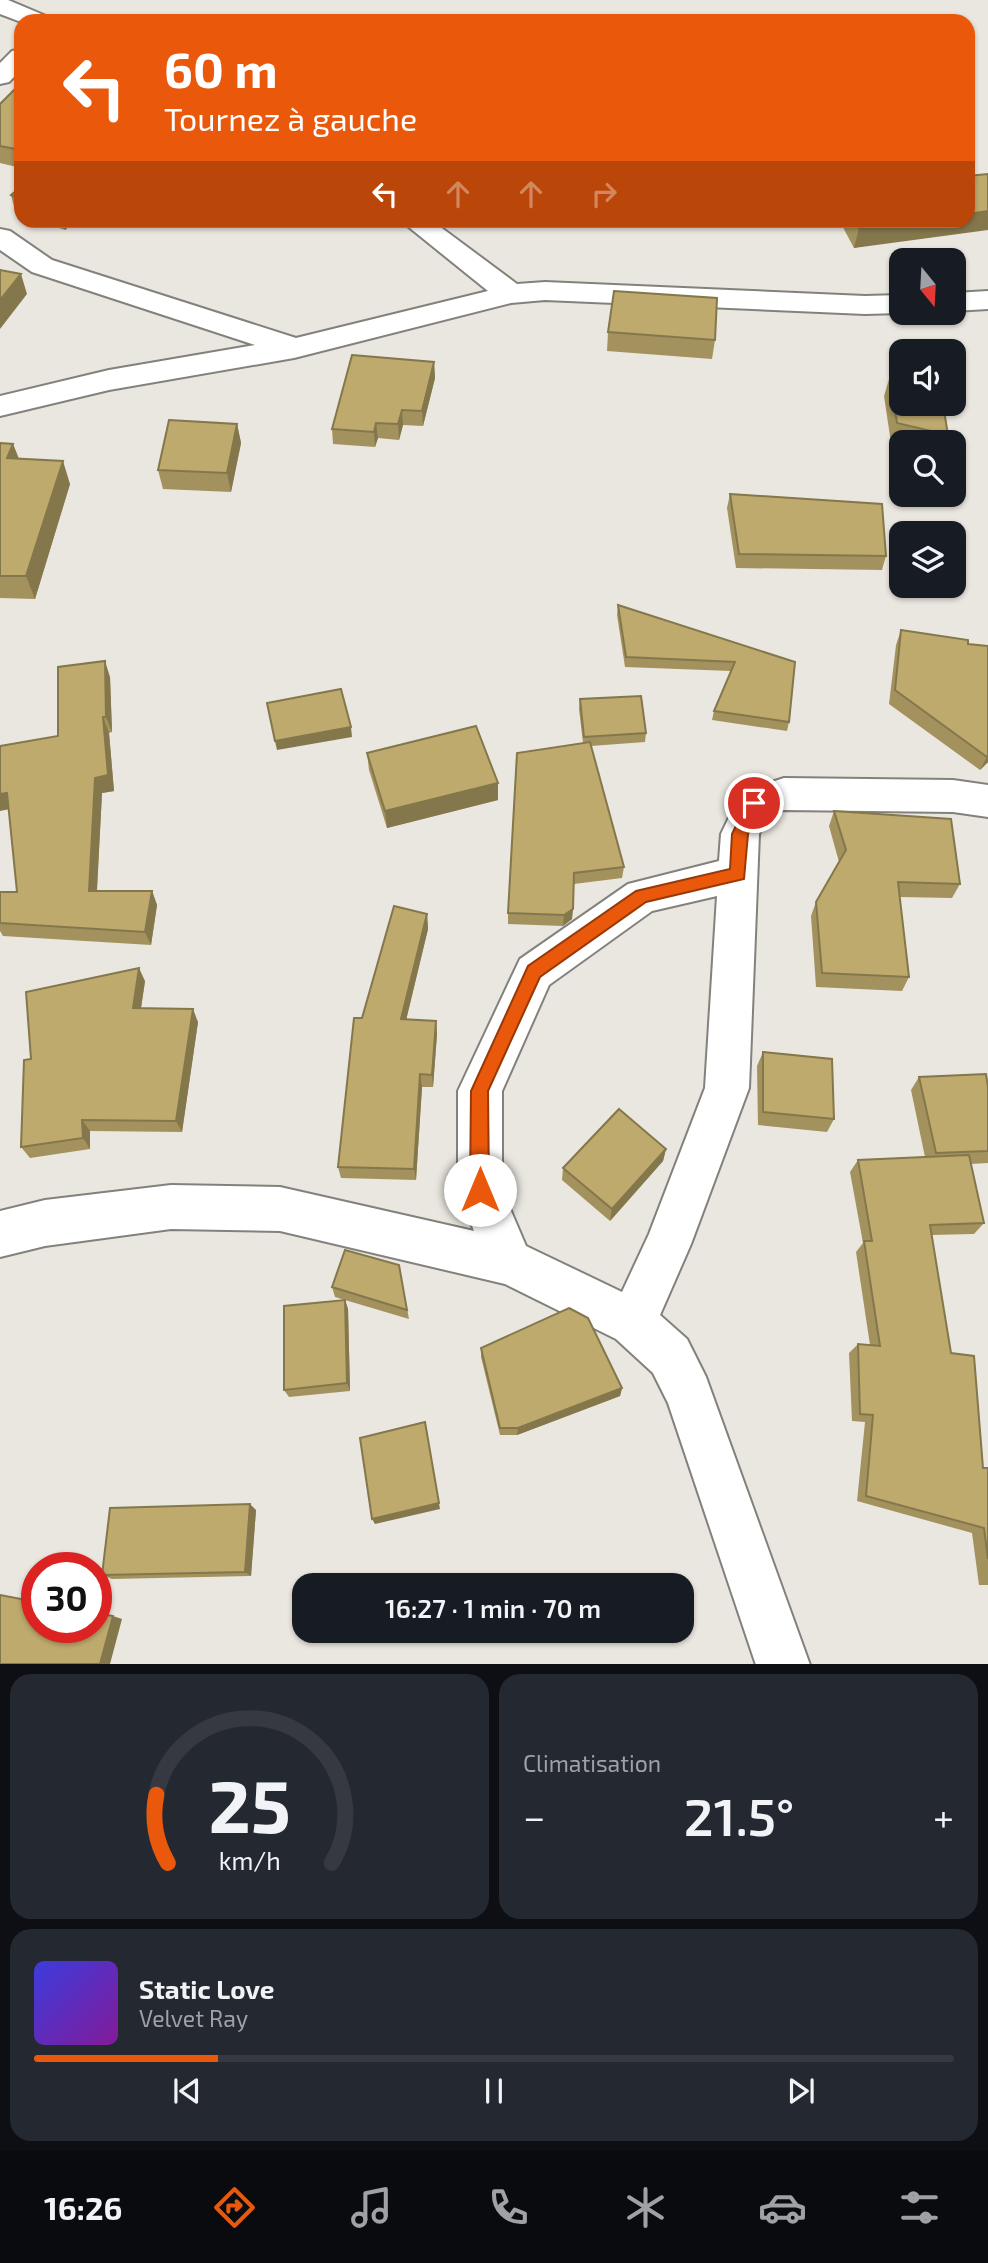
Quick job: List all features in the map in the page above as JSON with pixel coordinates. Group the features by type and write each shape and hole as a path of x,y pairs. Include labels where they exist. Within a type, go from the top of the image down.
{"street":[{"path":"0,5 21,14"},
{"path":"0,77 14,63"},
{"path":"424,228 511,294"},
{"path":"0,237 42,266 294,348"},
{"path":"0,406 122,377 294,348 511,294 545,291 865,306 889,305"},
{"path":"966,301 988,300"},
{"path":"633,1322 668,1244 727,1088 740,834 754,803 784,793 953,796 988,801"},
{"path":"510,1262 480,1190 480,1091 534,972 642,896 738,874"},
{"path":"0,1234 45,1223 171,1207 280,1209 510,1262 633,1322 670,1356 690,1394 783,1664"}],"building":[{"path":"14,90 14,149 0,146 0,104"},
{"path":"988,174 988,211 975,213 975,175"},
{"path":"0,270 21,274 0,300"},
{"path":"614,291 717,298 715,340 608,332"},
{"path":"352,355 434,362 422,411 402,410 398,424 376,423 374,432 332,429"},
{"path":"896,416 945,416 947,430 927,430 897,423"},
{"path":"169,420 237,424 227,473 158,470"},
{"path":"0,443 13,444 7,458 63,461 26,576 0,576"},
{"path":"730,494 882,504 886,556 739,554"},
{"path":"618,605 795,662 789,722 714,711 735,662 626,657"},
{"path":"901,630 968,640 968,644 988,646 987,757 895,690"},
{"path":"105,661 106,717 103,717 108,775 95,778 89,891 152,891 145,932 0,923 0,892 17,892 7,793 0,794 0,746 58,736 58,667"},
{"path":"341,689 351,727 275,741 267,703"},
{"path":"641,696 646,733 584,737 580,699"},
{"path":"476,726 498,783 385,811 367,753"},
{"path":"590,742 624,867 574,873 573,909 564,915 508,913 517,753"},
{"path":"834,811 951,819 960,884 898,882 909,977 822,973 816,902 846,850"},
{"path":"394,906 427,914 401,1019 436,1021 432,1075 420,1074 414,1169 338,1167 354,1018 362,1018"},
{"path":"139,968 133,1008 193,1009 176,1121 82,1120 83,1138 21,1147 24,1060 31,1059 26,992"},
{"path":"763,1052 832,1059 834,1119 763,1112"},
{"path":"986,1074 988,1151 936,1153 919,1077"},
{"path":"619,1109 666,1149 612,1209 563,1168"},
{"path":"969,1155 984,1223 930,1225 951,1353 974,1356 983,1468 988,1468 988,1559 984,1528 866,1496 873,1415 860,1414 858,1344 880,1346 864,1241 872,1241 858,1160"},
{"path":"345,1250 399,1265 407,1310 332,1287"},
{"path":"345,1300 347,1383 284,1390 284,1306"},
{"path":"569,1308 588,1318 622,1388 518,1428 500,1428 481,1348"},
{"path":"425,1422 439,1503 372,1519 360,1438"},
{"path":"250,1504 245,1572 112,1575 112,1552 105,1552 110,1508"},
{"path":"0,1595 21,1599 21,1643 106,1643 100,1664 0,1664"}],"route":[{"path":"480,1190 480,1091 534,972 642,896 738,874 740,834 754,803"}]}
